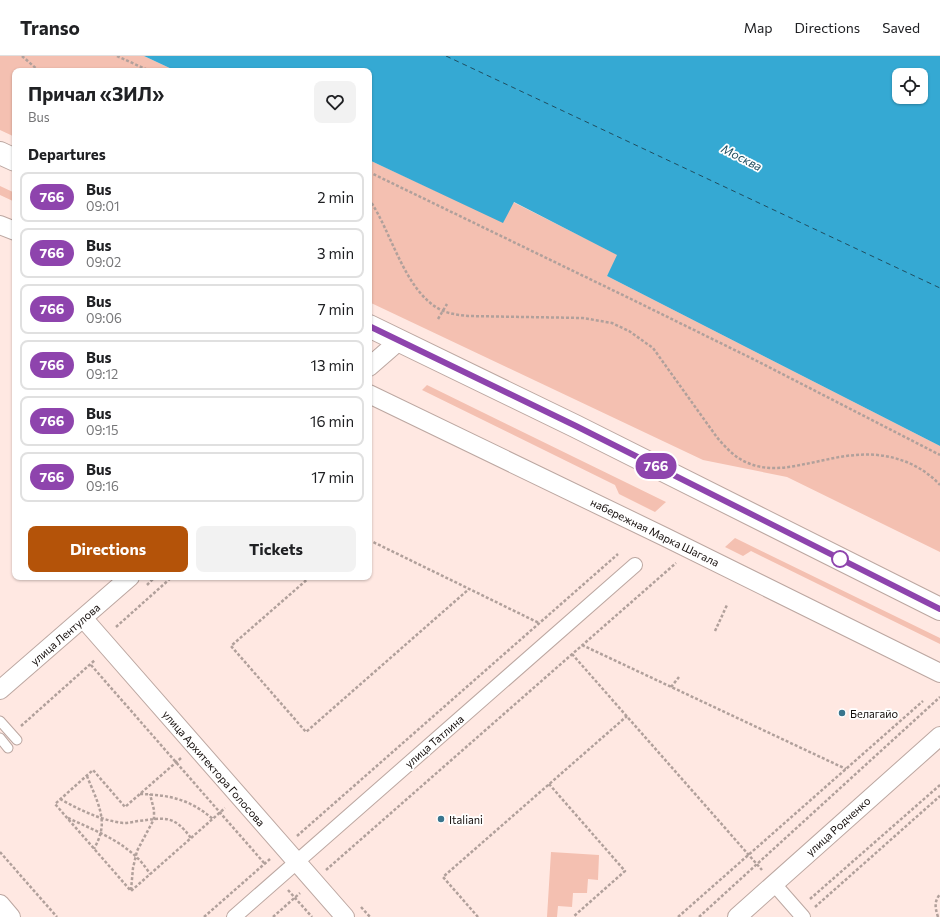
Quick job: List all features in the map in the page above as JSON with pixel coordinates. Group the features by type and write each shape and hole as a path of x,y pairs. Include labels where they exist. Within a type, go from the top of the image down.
{"main road":[{"path":"0,153 12,159"},
{"path":"372,327 716,496 940,610"}],"street":[{"path":"0,225 12,231"},
{"path":"372,364 400,340"},
{"name":"набережная Марка Шагала","path":"372,395 691,549 940,673"},
{"name":"улица Татлина","path":"234,917 635,565"},
{"name":"улица Лентулова","path":"0,690 127,580"},
{"name":"улица Архитектора Голосова","path":"83,618 345,917"},
{"name":"улица Родченко","path":"737,917 940,736"},
{"path":"774,884 804,913"},
{"path":"0,904 11,917"}],"lane":[{"path":"0,720 14,737"},
{"path":"0,738 8,748"}],"path":[{"path":"22,56 36,68"},
{"path":"117,56 143,68"},
{"path":"372,173 638,302 940,454"},
{"path":"372,206 418,290 427,300 443,310 468,316 583,318 612,323 629,331 653,348 716,436 725,446 748,464 774,469 856,455 875,456 908,462 921,469 940,484"},
{"path":"438,319 447,304"},
{"path":"372,541 539,623"},
{"path":"273,917 691,549"},
{"path":"204,917 618,554"},
{"path":"14,737 91,665 106,644 169,580"},
{"path":"307,580 231,646 306,732 469,589"},
{"path":"714,631 727,605"},
{"path":"582,645 846,768"},
{"path":"572,654 774,884"},
{"path":"91,665 312,917"},
{"path":"671,687 679,677"},
{"path":"699,917 940,697"},
{"path":"678,917 923,701"},
{"path":"478,917 443,877 627,716"},
{"path":"131,891 55,804 93,770 125,807 195,746"},
{"path":"87,776 99,808 101,818 101,833 94,849"},
{"path":"549,784 625,871 573,917"},
{"path":"804,913 940,785"},
{"path":"140,794 176,797 201,809 213,819"},
{"path":"131,891 136,855 142,840 154,819 154,810 150,794"},
{"path":"131,891 239,796"},
{"path":"804,913 940,796"},
{"path":"60,800 86,813 125,823 162,818 172,820 183,827 191,838"},
{"path":"66,817 118,842 136,855 150,874"},
{"path":"0,852 57,917"},
{"path":"938,917 934,907 936,899 940,894"}],"shaded area":[{"path":"0,56 144,56 170,68 12,68 12,136 0,130"},
{"path":"372,161 503,222 513,202 618,255 607,276 940,446 940,552 787,477 703,460 372,303"},
{"path":"0,186 12,192 12,201 0,195"},
{"path":"427,385 666,502 655,512 619,494 615,485 422,390"},
{"path":"735,538 940,638 940,644 751,551 743,556 725,547"},
{"path":"551,852 599,855 598,880 588,879 587,893 573,893 572,907 558,906 557,917 547,917"}],"water":[{"name":"Москва","path":"144,56 940,56 940,446 607,276 617,255 514,202 503,223 372,161 372,68 170,68"}],"ferry route":[{"path":"446,56 940,288"}],"bus line":[{"name":"766","path":"372,327 576,426 940,609"}],"place":[{"name":"Белагайо","path":"842,713"},
{"name":"Italiani","path":"441,819"}]}
